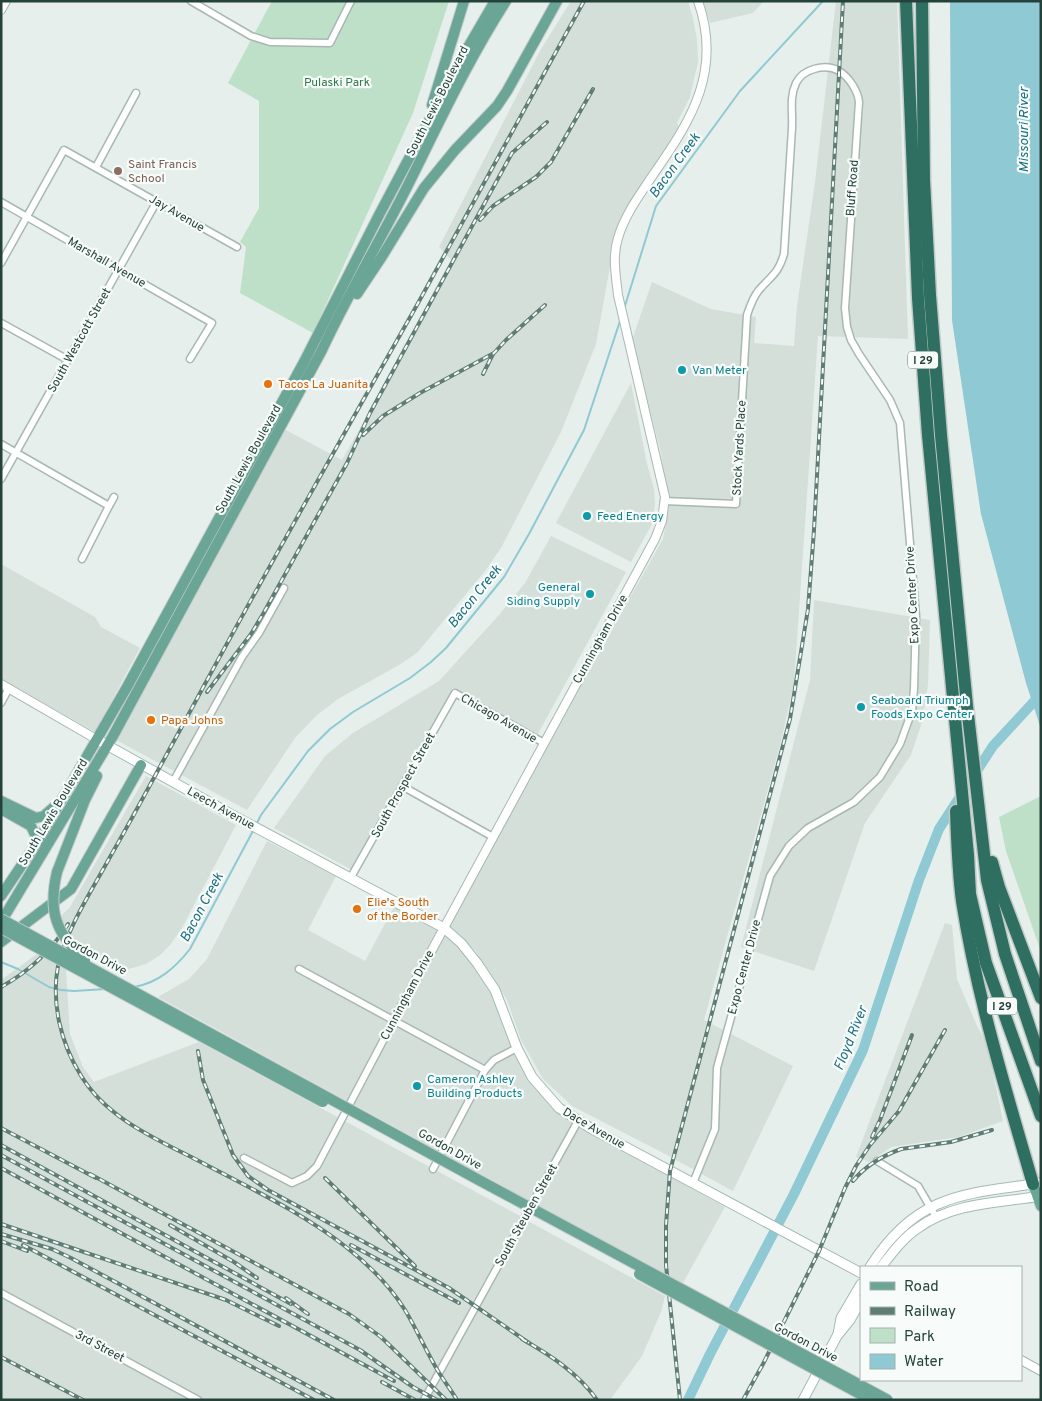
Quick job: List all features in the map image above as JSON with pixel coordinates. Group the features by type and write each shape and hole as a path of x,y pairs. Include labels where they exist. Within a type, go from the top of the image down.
{"highway":[{"name":"I 29","path":"906,1 918,298 928,435 960,774 956,798 957,858 966,898 986,963 1041,1116"},
{"name":"I 29","path":"922,1 924,180 930,295 941,435 976,787 1005,954 1041,1062"},
{"path":"991,877 1041,998"},
{"path":"966,898 978,985 1037,1183"}],"main road":[{"path":"417,143 446,64 464,1"},
{"name":"South Lewis Boulevard","path":"1,896 40,837 127,687 304,362 417,143 495,1"},
{"name":"South Lewis Boulevard","path":"1,920 108,745 322,350 465,72 506,1"},
{"path":"322,350 424,188 455,150 497,106 557,1"},
{"name":"Leech Avenue","path":"96,738 236,817 444,928"},
{"path":"108,745 106,757 85,800 57,872 52,901 57,923 66,940 87,961 117,981"},
{"path":"1,942 71,889 141,765"},
{"path":"1,801 36,818 49,813 63,797"},
{"path":"1,809 31,826 40,837 49,843"},
{"path":"36,818 40,837"},
{"name":"Gordon Drive","path":"1,920 117,981 477,1179 888,1400"},
{"name":"Gordon Drive","path":"1,928 871,1400"},
{"name":"Dace Avenue","path":"444,928 461,943 477,962 495,990 517,1048 532,1077 560,1108 578,1120 860,1272"},
{"path":"871,1266 896,1233 910,1220 930,1207 950,1198 967,1194 1037,1183 1040,1200 978,1204 959,1208 936,1217 917,1228 882,1266"},
{"path":"837,1336 842,1318 860,1286"},
{"path":"803,1400 837,1336 850,1320 860,1302"}],"street":[{"path":"1,10 6,1"},
{"path":"191,1 252,36 270,42 330,43 351,1"},
{"name":"Cunningham Drive","path":"244,1158 292,1182 307,1176 317,1166 394,1020 658,534 664,511 664,501 654,448 618,295 614,270 615,252 617,239 626,218 682,132 698,101 707,48 698,1"},
{"name":"Bluff Road","path":"747,320 753,299 775,273 784,254 792,124 791,102 796,84 802,75 810,70 827,68 839,71 851,84 858,99 859,111 851,196 845,308 847,327 851,340"},
{"path":"96,167 136,94"},
{"name":"Jay Avenue","path":"27,216 64,150 237,247"},
{"name":"South Westcott Street","path":"1,479 157,201"},
{"name":"Marshall Avenue","path":"1,202 212,323 190,359"},
{"path":"1,263 27,216"},
{"name":"Stock Yards Place","path":"664,501 736,504 747,320"},
{"path":"1,322 68,360"},
{"name":"Expo Center Drive","path":"693,1183 716,1129 717,1068 770,876 788,846 808,828 854,802 880,777 900,744 912,710 916,616 900,423 890,400 851,340"},
{"path":"1,444 109,506"},
{"path":"82,559 114,497"},
{"path":"173,782 242,657 259,633 284,588"},
{"name":"Leech Avenue","path":"1,684 96,738"},
{"path":"1,703 9,688"},
{"name":"Chicago Avenue","path":"455,693 544,743"},
{"name":"South Prospect Street","path":"351,877 455,693"},
{"path":"402,786 493,837"},
{"path":"299,969 485,1070"},
{"path":"433,1169 485,1070 494,1060 517,1048"},
{"name":"South Steuben Street","path":"424,1400 578,1120"},
{"path":"877,1161 918,1186 936,1217"},
{"name":"3rd Street","path":"1,1293 194,1399"},
{"path":"1022,1361 1041,1371"}],"shaded area":[{"path":"571,1 688,1 697,40 698,62 690,97 677,123 680,130 625,212 616,233 596,344 561,432 501,548 485,571 417,653 338,699 317,715 295,738 247,810 116,740 284,429 342,460 454,263 439,247 541,49"},
{"path":"703,1 764,1 753,13 710,23"},
{"path":"836,1 897,1 908,339 818,336 794,683 780,746 704,1020 793,1066 733,1191 572,1106 543,1079 521,1040 507,1000 475,950 445,926 663,539 669,505 661,453 632,340 652,282 711,309 756,317 754,343 794,346 797,306 815,182"},
{"path":"631,383 647,464 654,489 655,504 652,524 631,562 556,523"},
{"path":"551,536 626,572 538,734 453,688 352,870 274,828 325,756 353,733 439,681 499,615 525,583"},
{"path":"1,564 95,617 101,627 140,648 95,732 1,679"},
{"path":"814,600 930,620 928,685 922,722 911,755 865,823 814,971 741,947 810,680"},
{"path":"146,776 236,825 182,928 170,945 160,955 146,964 118,972 82,949 64,926 61,916 70,907"},
{"path":"267,841 336,876 308,930 365,961 395,905 448,936 470,960 489,989 523,1070 544,1098 573,1122 725,1207 683,1283 158,997 189,979 207,959"},
{"path":"945,923 952,925 957,979 977,1026 987,1044 1003,1121 959,1137 891,1147 870,1162 856,1157"},
{"path":"37,954 66,970 70,1034 83,1067 94,1082 199,1042 522,1217 473,1301 479,1305 528,1221 665,1296 661,1312 642,1356 610,1400 1,1400 1,980"}],"green space":[{"name":"Pulaski Park","path":"272,1 449,1 413,113 313,333 240,293 246,247 240,242 259,208 259,101 228,83"},
{"path":"1041,796 1041,952 1006,851 999,817"}],"water":[{"name":"Missouri River","path":"950,1 1041,1 1041,729 1026,683 981,514 952,320"}],"waterway":[{"name":"Bacon Creek","path":"624,309 656,206 740,91 823,1"},
{"name":"Bacon Creek","path":"256,825 261,815 308,751 330,729 353,712 410,678 431,662 446,648 504,577 584,430 620,321"},
{"name":"Floyd River","path":"688,1400 794,1194 863,1050 919,880 939,829 993,746 1041,694"},
{"name":"Bacon Creek","path":"134,987 151,982 165,974 190,949 254,829"},
{"name":"Bacon Creek","path":"1,962 18,969 49,987 74,991 105,989"}],"railway":[{"path":"457,1400 438,1371 399,1301 378,1276 355,1254 293,1211 132,1125 90,1089 73,1062 63,1036 57,1008 56,980 62,952 80,910 584,1"},
{"path":"680,1400 666,1265 666,1225 670,1171 790,719 808,609 843,1"},
{"path":"480,220 493,206 536,177 551,162 593,89"},
{"path":"207,692 251,634 263,614 347,463 370,413 512,153 547,122"},
{"path":"363,435 383,416 420,393 494,353 545,305"},
{"path":"483,374 493,354"},
{"path":"1,987 39,960 55,943 68,924"},
{"path":"743,1400 819,1251 856,1166 870,1145 899,1111 945,1030"},
{"path":"872,1137 912,1035"},
{"path":"198,1051 203,1080 233,1155 248,1176 268,1190 449,1288 529,1343"},
{"path":"1,1128 96,1178"},
{"path":"853,1181 863,1170 887,1155 901,1149 951,1142 992,1130"},
{"path":"1,1145 291,1304"},
{"path":"1,1155 360,1350 413,1387 437,1400"},
{"path":"1,1168 394,1381"},
{"path":"90,1174 349,1314 381,1337 446,1400"},
{"path":"325,1178 415,1266"},
{"path":"1,1224 226,1300 279,1326"},
{"path":"170,1225 234,1262 257,1278"},
{"path":"1,1234 52,1249 71,1258 334,1400"},
{"path":"1,1241 27,1251"},
{"path":"23,1245 314,1400"},
{"path":"351,1245 459,1303"},
{"path":"286,1298 308,1314"},
{"path":"522,1339 563,1365 581,1381 597,1400"},
{"path":"1,1357 83,1400"},
{"path":"382,1382 415,1400"}],"place":[{"name":"Saint Francis School","path":"118,171"},
{"name":"Van Meter","path":"682,370"},
{"name":"Tacos La Juanita","path":"268,384"},
{"name":"Feed Energy","path":"587,516"},
{"name":"General Siding Supply","path":"590,594"},
{"name":"Seaboard Triumph Foods Expo Center","path":"861,707"},
{"name":"Papa Johns","path":"151,720"},
{"name":"Elie's South of the Border","path":"357,909"},
{"name":"Cameron Ashley Building Products","path":"417,1086"}]}
